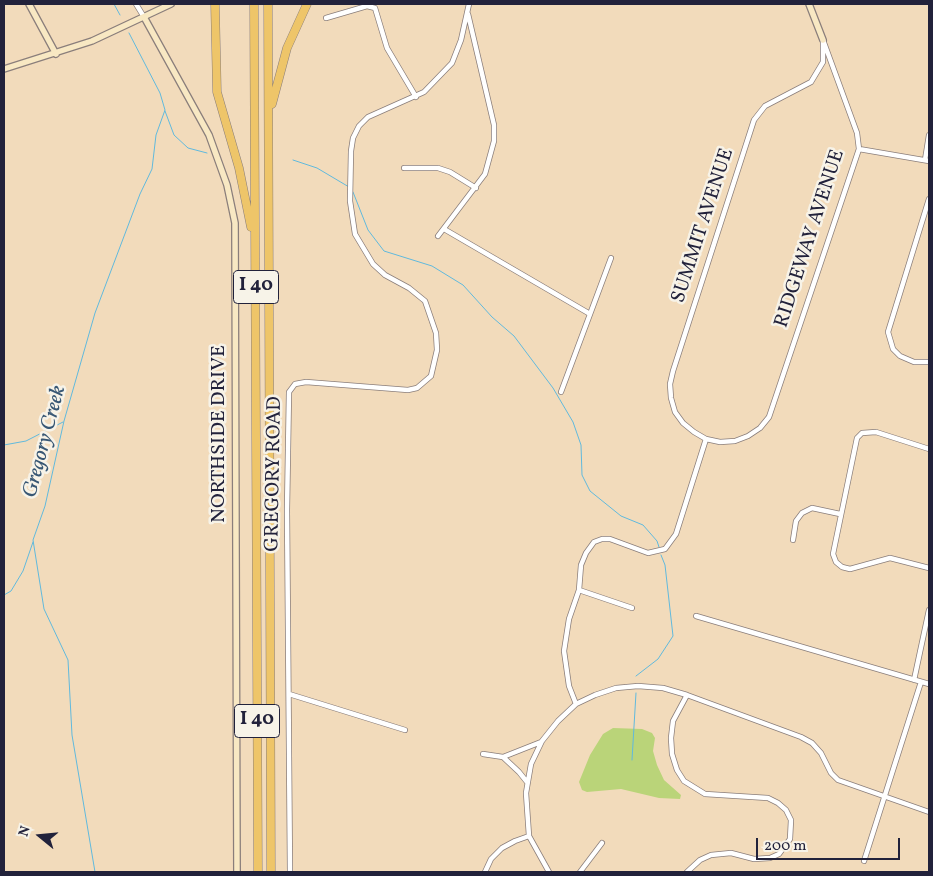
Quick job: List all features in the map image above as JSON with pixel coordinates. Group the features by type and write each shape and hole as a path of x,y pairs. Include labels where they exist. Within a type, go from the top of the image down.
{"highway":[{"path":"215,4 218,92 248,207 254,247 256,287"},
{"name":"I 40","path":"254,4 258,872"},
{"name":"I 40","path":"268,4 271,872"},
{"path":"268,136 278,77 287,48 307,4"}],"street":[{"path":"29,4 56,54"},
{"path":"136,4 144,17"},
{"path":"4,69 92,41 171,4"},
{"name":"GREGORY ROAD","path":"290,872 289,392 294,384 306,382 408,390 425,383 434,367 437,350 436,333 432,316 425,301 409,288 385,275 373,264 355,234 350,209 351,151 353,138 359,126 368,117 380,110 416,97 431,85 452,63 461,40 469,4"},
{"name":"RIDGEWAY AVENUE","path":"706,439 720,442 743,438 760,428 769,417 858,149 857,133 809,4"},
{"path":"326,18 368,6 375,8 387,48 416,97"},
{"path":"438,236 485,174 494,142 494,125 467,12"},
{"name":"NORTHSIDE DRIVE","path":"144,17 209,135 227,185 235,223 237,872"},
{"name":"SUMMIT AVENUE","path":"706,439 688,428 675,412 670,384 673,370 754,120 765,106 811,82 823,62 823,40"},
{"path":"858,149 927,161 929,135"},
{"path":"404,168 438,168 450,172 476,188"},
{"path":"929,199 888,332 893,349 905,358 914,362 929,362"},
{"path":"444,229 590,314"},
{"path":"561,392 611,258"},
{"path":"929,449 876,432 862,433 854,444 833,554 842,567 850,569 890,558 929,568"},
{"path":"576,704 569,686 564,651 569,619 579,590 581,564 594,542 602,539 648,553 665,549 672,542 706,439"},
{"path":"793,540 798,518 806,510 817,508 840,514"},
{"path":"579,590 632,608"},
{"path":"914,680 929,610"},
{"path":"696,616 929,684"},
{"path":"864,861 886,797 921,682"},
{"path":"549,872 529,836 526,815 526,782 531,764 542,741 558,721 576,704 609,690 638,686 662,688 801,737 812,743 821,753 831,773 838,780 929,812"},
{"path":"289,694 405,730"},
{"path":"686,695 674,721 670,738 677,770 684,781 705,794 768,798 778,802 786,810 791,820 790,839 786,848 779,854 770,858 754,859 731,853 710,855 700,860 687,872"},
{"path":"483,754 503,757 542,741"},
{"path":"503,757 519,772 526,782"},
{"path":"485,872 491,860 502,848 529,836"},
{"path":"580,872 602,843"}],"green space":[{"path":"613,728 642,729 652,733 655,738 653,751 657,765 664,780 681,795 680,799 659,798 621,789 587,792 582,790 579,782 590,755 603,734"}],"waterway":[{"name":"Gregory Creek","path":"114,4 120,15"},
{"name":"Gregory Creek","path":"95,872 72,735 68,660 44,609 33,540 45,506 64,421 95,313 140,194 152,169 156,135 165,110 160,93 129,33"},
{"path":"165,111 174,135 188,148 207,153"},
{"path":"293,160 317,168 349,187"},
{"path":"353,192 368,230 384,251 432,266 463,285 492,317 514,336 553,388 573,422 581,445 582,475 590,491 621,516 643,525 657,541 659,547"},
{"path":"4,445 26,441 63,422"},
{"path":"4,595 11,591 23,571 33,542"},
{"path":"636,676 658,659 673,636 665,565 661,555"},
{"path":"632,760 636,693"}]}
